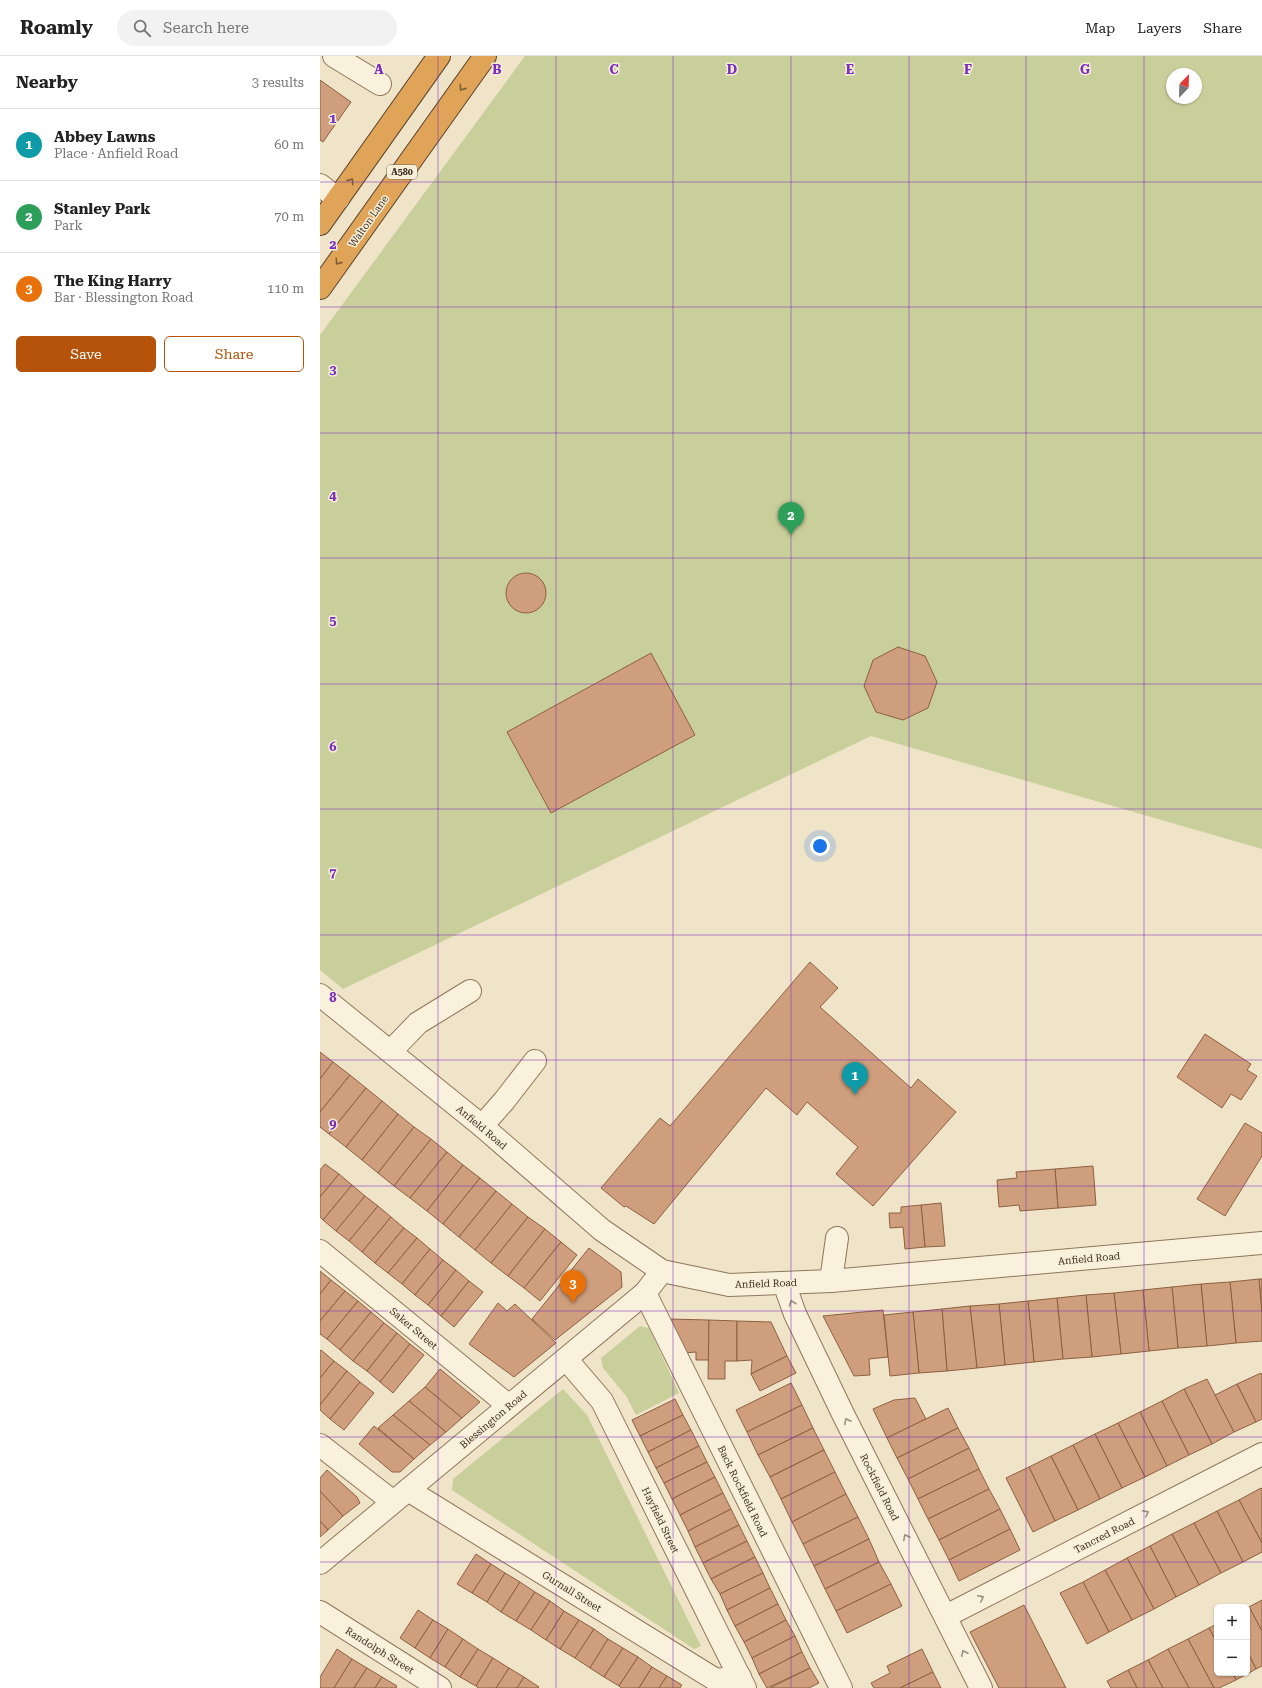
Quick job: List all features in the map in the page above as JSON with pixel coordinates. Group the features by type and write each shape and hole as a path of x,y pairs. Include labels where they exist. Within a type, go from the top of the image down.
{"highway":[{"path":"320,224 439,56"},
{"name":"Walton Lane","path":"320,288 485,56"}],"street":[{"path":"334,56 380,84"},
{"path":"320,185 338,199"},
{"path":"391,1051 418,1023 470,991"},
{"name":"Anfield Road","path":"320,995 482,1126 602,1230 662,1271 729,1285 784,1283 1262,1243"},
{"path":"482,1126 504,1101 535,1061"},
{"path":"831,1280 837,1238"},
{"name":"Saker Street","path":"320,1251 508,1405"},
{"name":"Blessington Road","path":"320,1562 645,1293 662,1271"},
{"name":"Rockfield Road","path":"784,1283 795,1314 843,1414 981,1688"},
{"name":"Back Rockfield Road","path":"645,1293 841,1688"},
{"name":"Hayfield Street","path":"566,1358 602,1400 742,1682"},
{"name":"Gurnall Street","path":"320,1445 400,1496 716,1680 742,1682"},
{"name":"Tancred Road","path":"946,1616 1262,1454"},
{"name":"Randolph Street","path":"320,1612 440,1688"}],"green space":[{"path":"525,56 1262,56 1262,849 871,736 343,989 320,970 320,335"},
{"path":"640,1326 649,1328 679,1393 636,1415 626,1396 603,1368 601,1358"},
{"path":"563,1389 587,1415 701,1646 694,1649 452,1490 453,1479"}],"building":[{"path":"320,80 351,102 323,142 320,140"},
{"path":"530,573 537,576 543,582 546,593 545,601 537,610 530,613 522,613 515,610 507,601 506,589 509,582 518,574"},
{"path":"898,647 925,656 937,682 928,708 903,720 876,712 864,686 873,660"},
{"path":"651,653 695,735 551,813 507,732"},
{"path":"810,962 838,988 820,1007 911,1088 918,1079 956,1112 873,1206 836,1174 858,1147 807,1102 797,1115 766,1088 654,1224 626,1206 624,1207 601,1188 660,1118 670,1126"},
{"path":"1205,1034 1251,1064 1247,1070 1257,1076 1241,1100 1231,1094 1222,1108 1177,1077"},
{"path":"320,1052 333,1062 320,1079"},
{"path":"333,1062 350,1075 320,1112 320,1079"},
{"path":"350,1075 366,1088 329,1134 320,1127 320,1112"},
{"path":"366,1088 382,1101 346,1147 329,1134"},
{"path":"382,1101 398,1114 362,1160 346,1147"},
{"path":"398,1114 414,1127 378,1173 362,1160"},
{"path":"1245,1123 1262,1133 1262,1156 1225,1216 1197,1199"},
{"path":"414,1127 431,1139 394,1186 378,1173"},
{"path":"431,1139 447,1152 410,1198 394,1186"},
{"path":"447,1152 463,1165 427,1211 410,1198"},
{"path":"325,1164 339,1174 320,1197 320,1170"},
{"path":"463,1165 480,1178 443,1224 427,1211"},
{"path":"1093,1166 1096,1205 1058,1208 1055,1169"},
{"path":"1055,1169 1058,1208 1020,1211 1019,1205 999,1207 997,1180 1017,1178 1016,1172"},
{"path":"339,1174 352,1185 323,1220 320,1217 320,1197"},
{"path":"480,1178 496,1191 459,1237 443,1224"},
{"path":"352,1185 365,1196 336,1231 323,1220"},
{"path":"496,1191 512,1204 475,1250 459,1237"},
{"path":"365,1196 378,1206 349,1241 336,1231"},
{"path":"941,1203 945,1246 925,1247 921,1205"},
{"path":"512,1204 528,1217 491,1263 475,1250"},
{"path":"921,1205 925,1247 905,1249 903,1227 890,1228 889,1213 901,1213 901,1207"},
{"path":"378,1206 391,1217 362,1252 349,1241"},
{"path":"391,1217 404,1228 375,1263 362,1252"},
{"path":"528,1217 545,1229 508,1276 491,1263"},
{"path":"404,1228 417,1238 388,1273 375,1263"},
{"path":"545,1229 561,1242 524,1288 508,1276"},
{"path":"417,1238 430,1249 402,1284 388,1273"},
{"path":"561,1242 577,1255 540,1301 524,1288"},
{"path":"589,1248 621,1272 622,1287 555,1340 532,1319"},
{"path":"430,1249 443,1260 415,1295 402,1284"},
{"path":"443,1260 456,1270 428,1305 415,1295"},
{"path":"456,1270 469,1281 441,1316 428,1305"},
{"path":"320,1271 331,1280 320,1294"},
{"path":"1259,1279 1262,1279 1262,1314"},
{"path":"1259,1279 1262,1314 1262,1341 1236,1343 1230,1282"},
{"path":"331,1280 345,1291 320,1321 320,1294"},
{"path":"469,1281 483,1292 454,1327 441,1316"},
{"path":"1230,1282 1236,1343 1207,1346 1201,1284"},
{"path":"1201,1284 1207,1346 1178,1348 1172,1287"},
{"path":"1172,1287 1178,1348 1149,1351 1143,1290"},
{"path":"1143,1290 1149,1351 1121,1354 1114,1293"},
{"path":"345,1291 358,1301 327,1339 320,1334 320,1321"},
{"path":"1114,1293 1121,1354 1092,1357 1086,1295"},
{"path":"1086,1295 1092,1357 1063,1359 1057,1298"},
{"path":"1057,1298 1063,1359 1034,1362 1028,1301"},
{"path":"358,1301 371,1312 340,1350 327,1339"},
{"path":"1028,1301 1034,1362 1005,1365 999,1304"},
{"path":"498,1303 507,1311 515,1304 556,1343 514,1377 469,1344"},
{"path":"999,1304 1005,1365 977,1368 970,1306"},
{"path":"970,1306 977,1368 947,1371 942,1309"},
{"path":"942,1309 947,1371 919,1373 913,1312"},
{"path":"883,1310 888,1357 869,1359 870,1375 854,1376 823,1316"},
{"path":"371,1312 384,1323 353,1361 340,1350"},
{"path":"913,1312 919,1373 890,1376 884,1315"},
{"path":"669,1319 709,1320 709,1360 696,1360 696,1352 684,1353"},
{"path":"709,1320 737,1321 737,1361 725,1361 725,1379 708,1379"},
{"path":"737,1321 771,1322 787,1356 751,1374 752,1360 737,1361"},
{"path":"384,1323 397,1333 367,1371 353,1361"},
{"path":"397,1333 410,1344 380,1382 367,1371"},
{"path":"410,1344 424,1355 393,1393 380,1382"},
{"path":"321,1350 334,1361 320,1378 320,1351"},
{"path":"787,1356 796,1373 760,1391 751,1374"},
{"path":"334,1361 347,1371 320,1405 320,1378"},
{"path":"440,1369 480,1402 462,1418 425,1387"},
{"path":"347,1371 360,1382 330,1419 320,1410 320,1405"},
{"path":"1261,1373 1262,1419 1256,1422 1237,1384"},
{"path":"1207,1379 1234,1432 1212,1444 1184,1389"},
{"path":"360,1382 374,1393 344,1430 330,1419"},
{"path":"791,1383 802,1405 747,1432 736,1410"},
{"path":"1237,1384 1256,1422 1234,1432 1215,1395"},
{"path":"425,1387 462,1418 446,1432 409,1401"},
{"path":"1184,1389 1212,1444 1189,1455 1162,1401"},
{"path":"915,1398 926,1419 887,1438 873,1409 894,1400"},
{"path":"675,1399 683,1415 640,1436 632,1420"},
{"path":"409,1401 446,1432 430,1445 393,1415"},
{"path":"1162,1401 1189,1455 1167,1466 1140,1412"},
{"path":"802,1405 813,1428 758,1455 747,1432"},
{"path":"948,1408 958,1428 897,1458 887,1438"},
{"path":"1140,1412 1167,1466 1145,1477 1118,1423"},
{"path":"393,1415 430,1445 414,1459 378,1428"},
{"path":"683,1415 691,1430 648,1452 640,1436"},
{"path":"1118,1423 1145,1477 1122,1488 1095,1434"},
{"path":"374,1426 414,1459 400,1472 392,1472 359,1444"},
{"path":"813,1428 824,1450 770,1477 758,1455"},
{"path":"958,1428 969,1448 908,1479 897,1458"},
{"path":"691,1430 699,1446 656,1468 648,1452"},
{"path":"1095,1434 1122,1488 1100,1499 1073,1445"},
{"path":"1073,1445 1100,1499 1078,1510 1051,1456"},
{"path":"699,1446 707,1462 664,1483 656,1468"},
{"path":"969,1448 979,1469 918,1499 908,1479"},
{"path":"824,1450 835,1472 781,1499 770,1477"},
{"path":"1051,1456 1078,1510 1055,1521 1029,1467"},
{"path":"707,1462 715,1477 672,1499 664,1483"},
{"path":"1029,1467 1055,1521 1033,1532 1006,1478"},
{"path":"979,1469 989,1489 928,1519 918,1499"},
{"path":"327,1470 357,1497 360,1503 343,1516 320,1491 320,1478"},
{"path":"835,1472 846,1494 792,1522 781,1499"},
{"path":"715,1477 723,1493 680,1515 672,1499"},
{"path":"1261,1488 1262,1489 1262,1543 1239,1500"},
{"path":"989,1489 1000,1509 939,1540 928,1519"},
{"path":"320,1491 343,1516 328,1530 320,1521"},
{"path":"723,1493 731,1509 688,1531 680,1515"},
{"path":"846,1494 858,1517 803,1544 792,1522"},
{"path":"1239,1500 1262,1543 1262,1552 1243,1562 1217,1511"},
{"path":"731,1509 739,1525 695,1547 688,1531"},
{"path":"1000,1509 1010,1529 949,1560 939,1540"},
{"path":"1217,1511 1243,1562 1221,1573 1194,1523"},
{"path":"858,1517 869,1539 814,1566 803,1544"},
{"path":"320,1521 328,1530 320,1537"},
{"path":"1194,1523 1221,1573 1199,1585 1172,1534"},
{"path":"739,1525 747,1541 703,1563 695,1547"},
{"path":"1010,1529 1020,1550 959,1581 949,1560"},
{"path":"1172,1534 1199,1585 1176,1597 1150,1546"},
{"path":"869,1539 879,1562 825,1589 814,1566"},
{"path":"747,1541 755,1557 711,1579 703,1563"},
{"path":"1150,1546 1176,1597 1154,1609 1127,1558"},
{"path":"476,1554 491,1564 472,1593 457,1584"},
{"path":"755,1557 763,1573 720,1594 711,1579"},
{"path":"1127,1558 1154,1609 1132,1620 1105,1570"},
{"path":"879,1562 891,1584 836,1611 825,1589"},
{"path":"491,1564 505,1573 487,1602 472,1593"},
{"path":"1105,1570 1132,1620 1109,1632 1083,1582"},
{"path":"505,1573 520,1582 501,1612 487,1602"},
{"path":"763,1573 770,1588 727,1610 720,1594"},
{"path":"520,1582 535,1592 516,1621 501,1612"},
{"path":"1083,1582 1109,1632 1087,1644 1060,1593"},
{"path":"891,1584 902,1606 847,1633 836,1611"},
{"path":"770,1588 778,1604 735,1626 727,1610"},
{"path":"535,1592 550,1601 531,1630 516,1621"},
{"path":"1262,1600 1262,1631 1250,1609 1250,1606"},
{"path":"550,1601 564,1611 546,1640 531,1630"},
{"path":"778,1604 786,1620 744,1642 735,1626"},
{"path":"1024,1605 1066,1688 999,1688 970,1632"},
{"path":"1250,1609 1262,1631 1262,1666 1256,1669 1250,1657"},
{"path":"418,1610 433,1620 415,1648 400,1638"},
{"path":"564,1611 579,1620 560,1649 546,1640"},
{"path":"433,1620 448,1629 430,1658 415,1648"},
{"path":"579,1620 594,1629 575,1658 560,1649"},
{"path":"786,1620 795,1636 752,1658 744,1642"},
{"path":"1214,1626 1214,1637 1209,1628"},
{"path":"1209,1628 1214,1637 1214,1676 1234,1676 1236,1680 1219,1688 1214,1688 1188,1639"},
{"path":"448,1629 463,1639 445,1667 430,1658"},
{"path":"594,1629 608,1639 590,1668 575,1658"},
{"path":"795,1636 802,1652 759,1674 752,1658"},
{"path":"463,1639 478,1649 460,1677 445,1667"},
{"path":"608,1639 623,1648 604,1677 590,1668"},
{"path":"1188,1639 1214,1688 1189,1688 1168,1649"},
{"path":"623,1648 638,1657 619,1686 604,1677"},
{"path":"337,1649 352,1659 334,1688 320,1688 320,1677"},
{"path":"478,1649 493,1658 476,1686 460,1677"},
{"path":"922,1649 933,1672 900,1688 874,1688 871,1683 890,1673 887,1666"},
{"path":"1168,1649 1189,1688 1163,1688 1148,1660"},
{"path":"802,1652 810,1668 767,1688 759,1674"},
{"path":"638,1657 652,1667 639,1688 621,1688 619,1686"},
{"path":"1250,1657 1256,1669 1250,1672"},
{"path":"493,1658 509,1668 496,1688 478,1688 476,1686"},
{"path":"352,1659 367,1668 354,1688 334,1688"},
{"path":"1148,1660 1163,1688 1137,1688 1128,1670"},
{"path":"652,1667 667,1676 659,1688 639,1688"},
{"path":"367,1668 382,1677 375,1688 354,1688"},
{"path":"509,1668 524,1677 517,1688 496,1688"},
{"path":"810,1668 819,1683 809,1688 770,1688"},
{"path":"1128,1670 1137,1688 1111,1688 1107,1681"},
{"path":"933,1672 941,1688 900,1688"},
{"path":"667,1676 682,1685 680,1688 659,1688"},
{"path":"1234,1676 1243,1676 1236,1680"},
{"path":"382,1677 397,1686 396,1688 375,1688"},
{"path":"524,1677 539,1687 517,1688"}],"place":[{"name":"Stanley Park","path":"791,535"},
{"name":"Abbey Lawns","path":"855,1095"},
{"name":"The King Harry","path":"573,1303"}]}
